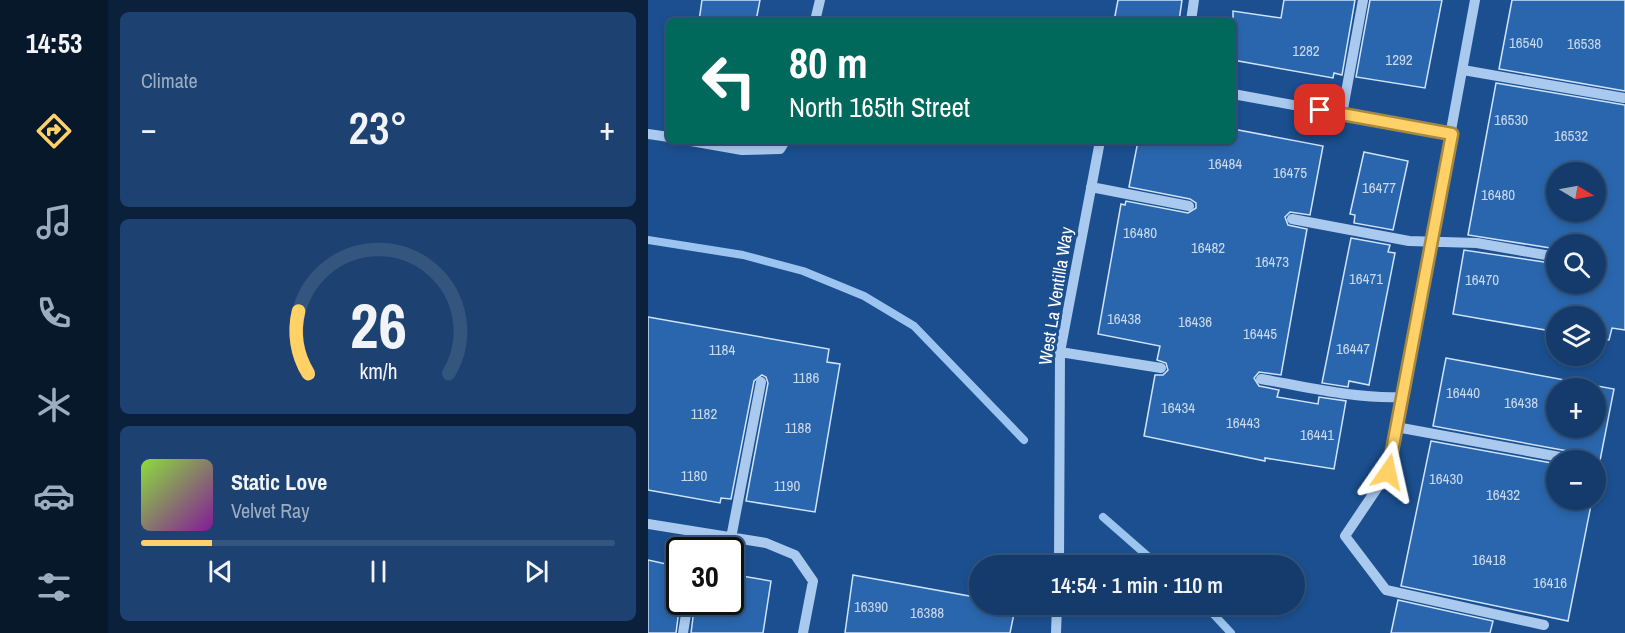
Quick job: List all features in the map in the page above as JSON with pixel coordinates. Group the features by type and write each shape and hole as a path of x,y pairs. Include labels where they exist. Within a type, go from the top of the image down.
{"street":[{"path":"816,18 820,0"},
{"path":"1191,18 1194,0"},
{"path":"1342,114 1363,0"},
{"path":"1475,0 1388,472 1345,536 1386,590 1544,625"},
{"path":"1463,70 1624,98"},
{"path":"1236,95 1452,134"},
{"path":"648,134 666,137"},
{"path":"708,144 742,150 782,145"},
{"name":"West La Ventilla Way","path":"1059,555 1060,352 1099,144"},
{"path":"1091,187 1189,206"},
{"path":"1292,219 1409,241 1477,243 1546,255"},
{"path":"1060,352 1161,369"},
{"path":"1261,379 1334,393 1381,398 1402,397"},
{"path":"731,537 761,382"},
{"path":"1396,427 1546,454"},
{"path":"648,524 726,537"},
{"path":"699,537 700,532"},
{"path":"744,540 766,543 795,555 813,581 803,633"},
{"path":"683,633 686,615"},
{"path":"1056,633 1057,615"}],"building":[{"path":"702,0 760,0 757,18 699,18"},
{"path":"1118,0 1182,0 1179,18 1115,18"},
{"path":"1284,0 1355,0 1342,75 1334,73 1333,78 1236,61 1236,18 1233,18 1233,11 1281,18"},
{"path":"1370,0 1442,0 1425,88 1356,77"},
{"path":"1512,0 1625,0 1625,91 1499,69"},
{"path":"1496,83 1625,105 1625,330 1612,328 1609,340 1606,340 1606,306 1546,306 1546,330 1453,314 1464,250 1546,262 1546,294 1606,294 1606,234 1546,234 1546,247 1468,235"},
{"path":"1236,130 1323,146 1310,215 1290,212 1285,217 1288,225 1307,229 1281,375 1259,372 1254,378 1259,386 1279,390 1277,397 1318,404 1319,397 1346,401 1334,469 1265,458 1265,461 1144,436 1155,375 1163,375 1168,370 1166,363 1157,360 1160,346 1098,334 1121,204 1125,205 1126,201 1188,213 1196,208 1196,203 1190,199 1129,187 1137,144 1236,144"},
{"path":"1364,152 1408,161 1393,230 1354,223 1355,215 1350,214"},
{"path":"1351,238 1390,245 1388,252 1395,253 1369,385 1349,381 1348,387 1322,383"},
{"path":"648,317 829,349 827,362 840,364 815,512 746,501 768,383 766,377 762,375 754,381 731,499 721,498 720,503 648,490"},
{"path":"1446,358 1554,378 1546,378 1546,438 1604,438 1602,450 1562,450 1433,426"},
{"path":"1606,388 1614,389 1606,430"},
{"path":"1431,441 1546,462 1546,510 1590,510 1568,621 1401,586"},
{"path":"648,560 666,564 666,615 678,615 676,633 648,633"},
{"path":"853,575 969,596 969,615 1014,615 1010,633 845,633"},
{"path":"744,576 771,581 763,633 691,633 693,615 744,615"},
{"path":"1398,600 1493,621 1490,633 1391,633"}],"waterway":[{"path":"648,240 743,255 803,271 864,296 914,326 1024,440"},
{"path":"1103,517 1146,555"},
{"path":"1214,615 1231,633"}],"route":[{"path":"1320,110 1452,134 1388,472"}]}
